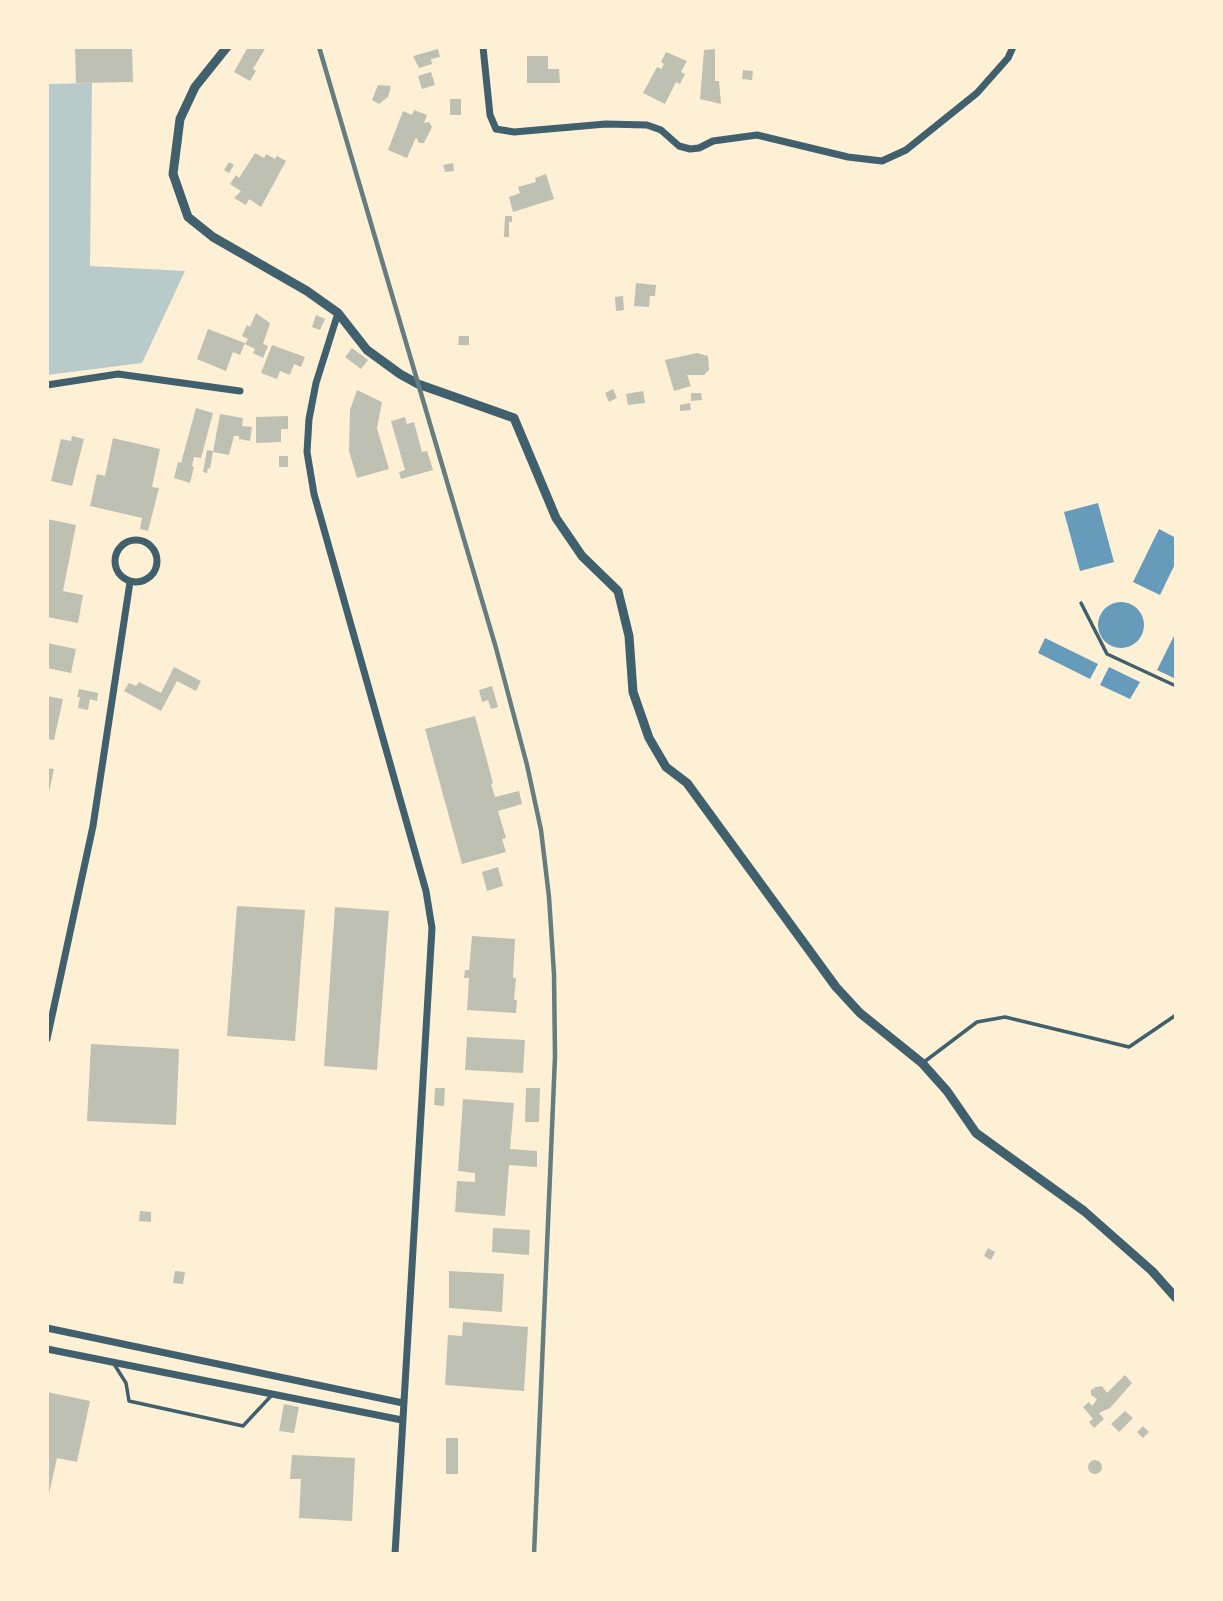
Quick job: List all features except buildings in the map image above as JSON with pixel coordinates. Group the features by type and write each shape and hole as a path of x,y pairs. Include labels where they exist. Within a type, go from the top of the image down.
{"street":[{"path":"227,47 195,87 180,119 173,174 188,217 212,237 307,291 338,313 367,350 400,374 418,384 514,418 556,519 582,556 618,591 629,636 633,692 649,738 666,767 687,783 836,987 860,1013 922,1063 947,1091 976,1133 1084,1211 1152,1271 1176,1298"},
{"path":"483,47 490,115 496,129 514,132 606,124 648,125 661,130 679,146 690,149 713,141 757,135 848,157 883,161 906,150 977,93 1008,58 1013,47"},
{"path":"338,313 316,383 309,419 307,452 314,494 426,891 432,929 395,1554"},
{"path":"47,384 118,374 240,391"},
{"path":"141,540 156,554 157,567 149,578 136,583 130,582 118,573 115,559 117,552 127,542 141,540"},
{"path":"47,1039 93,826 130,582"},
{"path":"47,1328 403,1403"},
{"path":"47,1349 402,1420"}],"lane":[{"path":"1081,603 1107,654 1176,686"},
{"path":"922,1063 977,1022 1005,1017 1129,1047 1176,1015"},
{"path":"113,1362 126,1383 130,1401 243,1426 273,1394"}],"shaded area":[{"path":"92,83 90,266 185,271 142,363 47,375 47,84"}],"water":[{"path":"1098,503 1114,562 1080,571 1064,512"},
{"path":"1159,529 1176,538 1176,562 1160,595 1133,582"},
{"path":"1121,602 1137,609 1144,625 1137,641 1121,648 1105,641 1098,625 1105,609"},
{"path":"1176,632 1176,679 1157,670"},
{"path":"1045,638 1098,664 1090,679 1038,653"},
{"path":"1109,667 1140,682 1130,699 1100,685"}],"railway":[{"path":"319,47 496,648 541,830 554,974 555,1057 534,1554"}]}
